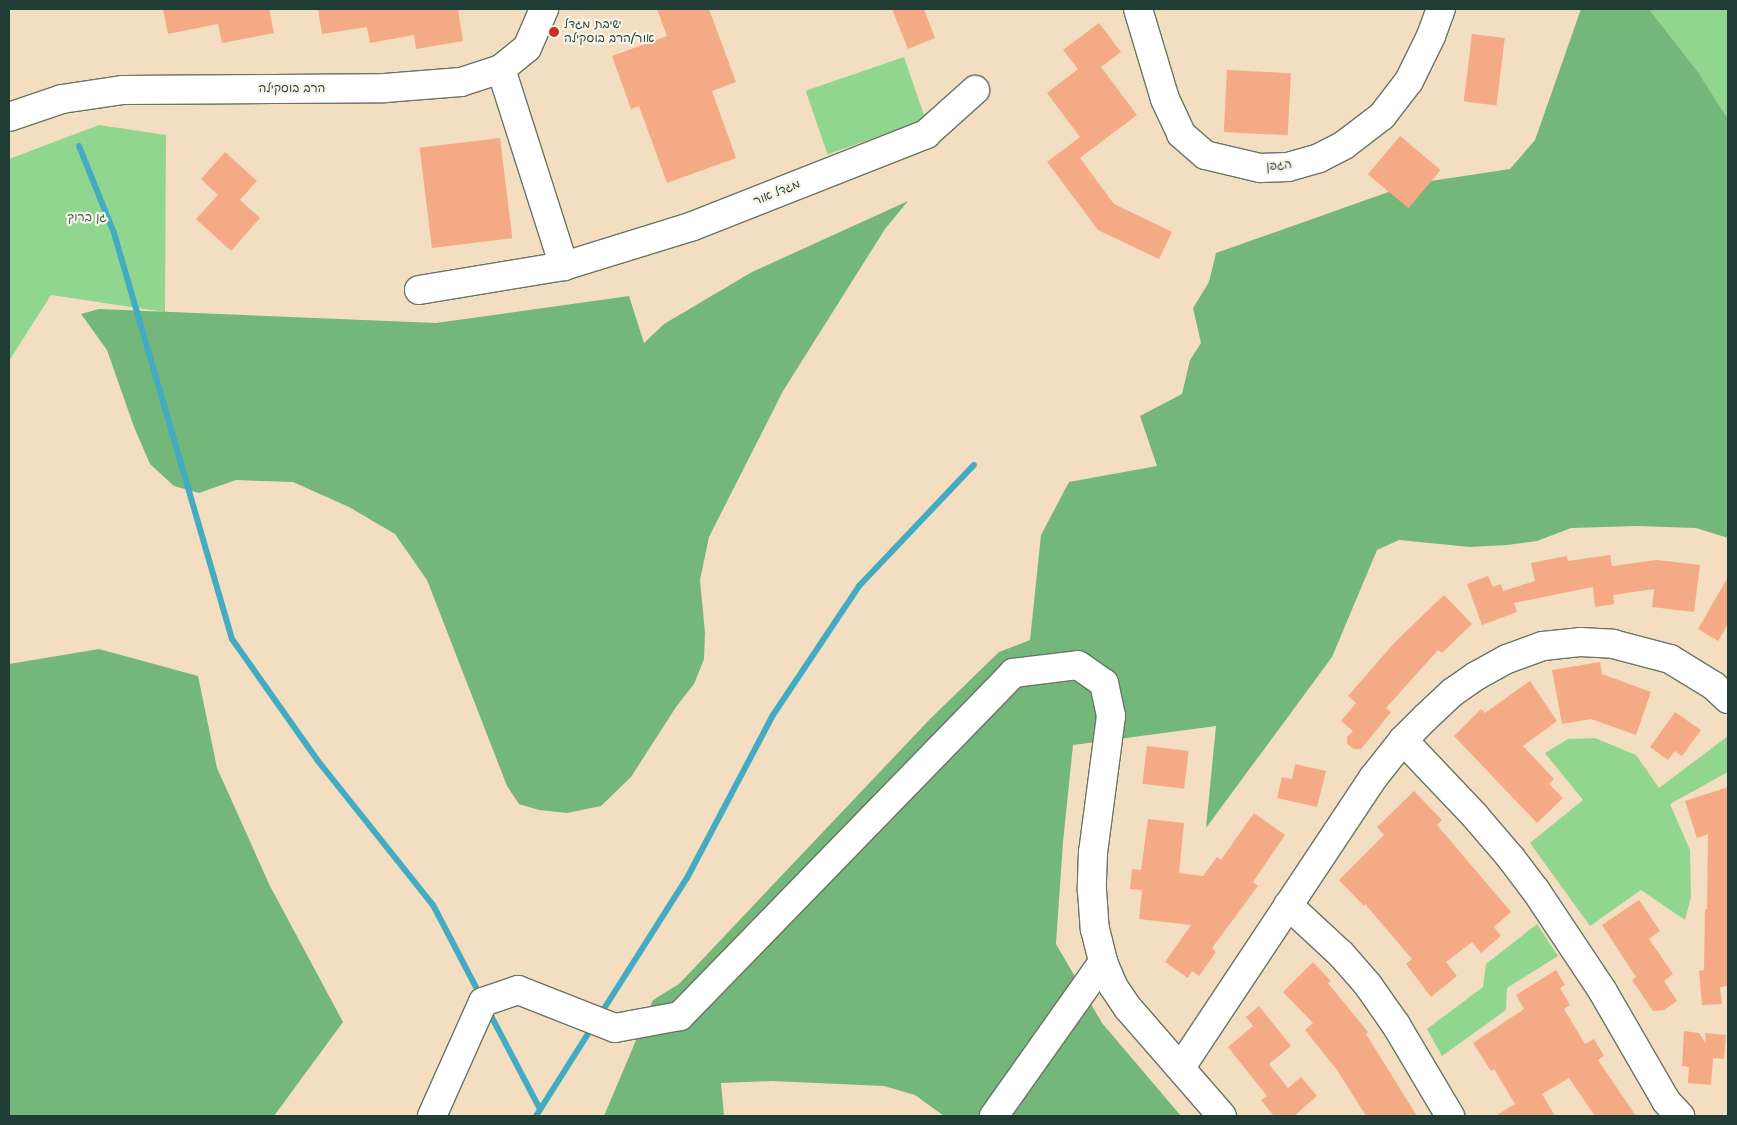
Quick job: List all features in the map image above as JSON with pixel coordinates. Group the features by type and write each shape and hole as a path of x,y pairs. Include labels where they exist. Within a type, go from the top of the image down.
{"street":[{"name":"הרב בוסקילה","path":"9,116 62,99 123,90 385,88 461,82 501,69 526,48 544,9"},
{"name":"הגפן","path":"1138,9 1164,99 1181,134 1205,155 1260,168 1288,167 1319,158 1344,145 1382,116 1409,81 1431,36 1440,9"},
{"path":"501,69 564,266"},
{"name":"מגדל אור","path":"419,290 564,266 693,226 926,134 975,90"},
{"path":"1181,1067 1352,808 1403,740 1453,692 1476,676 1507,659 1543,646 1580,642 1613,644 1670,659 1714,686 1728,699"},
{"path":"432,1116 483,1002 518,990 615,1028 680,1016 1013,674 1078,665 1104,683 1111,716 1093,852 1092,890 1095,929 1103,962 1113,986 1128,1008 1222,1116"},
{"path":"1403,740 1475,816 1526,878 1602,990 1666,1101 1680,1116"},
{"path":"1288,905 1341,954 1368,985 1396,1025 1450,1116"},
{"path":"994,1116 1103,962"}],"green space":[{"path":"1581,9 1649,9 1698,72 1728,119 1728,538 1696,528 1637,526 1571,528 1537,541 1507,545 1470,547 1399,540 1377,550 1332,657 1206,828 1216,726 1073,745 1063,842 1056,944 1102,1023 1181,1116 944,1116 915,1095 884,1086 772,1081 721,1083 724,1116 604,1116 653,1000 679,984 930,719 999,652 1030,640 1041,535 1069,482 1157,466 1140,416 1182,394 1190,360 1201,343 1193,308 1209,282 1216,253 1411,184 1510,169 1535,140"},
{"path":"1649,9 1728,9 1728,119 1698,72"},
{"path":"904,57 926,120 827,154 806,91"},
{"name":"גן ברוך","path":"99,125 166,135 165,312 51,295 9,361 9,159"},
{"path":"908,201 885,229 783,391 709,537 700,580 705,633 704,659 694,684 676,707 631,777 601,806 567,813 539,810 519,804 507,786 427,580 395,534 349,507 293,482 236,480 199,493 174,486 150,464 134,427 107,350 81,314 99,309 436,323 629,296 644,343 664,324 752,272"},
{"path":"99,649 198,676 217,768 270,886 343,1022 274,1116 9,1116 9,664"},
{"path":"1728,736 1728,772 1670,804 1690,850 1691,897 1685,920 1641,890 1590,926 1530,843 1583,800 1545,753 1568,739 1595,738 1636,755 1659,788"},
{"path":"1537,924 1558,956 1507,988 1506,1010 1442,1056 1427,1029 1483,987 1486,964"}],"building":[{"path":"163,9 269,9 274,33 222,43 218,24 168,34"},
{"path":"318,9 458,9 463,41 416,49 414,35 370,43 367,27 322,34"},
{"path":"657,9 709,9 736,82 712,91 736,158 667,183 639,106 631,109 612,56 667,36"},
{"path":"892,9 924,9 935,38 908,49"},
{"path":"1099,23 1121,52 1101,67 1137,115 1080,158 1114,204 1172,232 1159,259 1098,230 1047,162 1080,137 1047,93 1078,69 1063,50"},
{"path":"1472,34 1505,38 1496,106 1464,101"},
{"path":"1227,70 1291,73 1288,135 1224,132"},
{"path":"1400,136 1441,170 1408,208 1368,174"},
{"path":"500,138 512,238 432,248 420,148"},
{"path":"225,152 257,181 240,200 260,218 231,251 196,219 218,195 201,179"},
{"path":"1610,555 1612,566 1657,560 1700,565 1694,612 1652,607 1654,589 1613,595 1614,604 1595,607 1593,587 1514,603 1517,612 1482,625 1467,584 1488,576 1493,587 1501,584 1503,591 1535,581 1531,563 1567,556 1568,561"},
{"path":"1728,577 1728,624 1718,641 1698,629"},
{"path":"1444,595 1472,624 1442,653 1438,650 1386,708 1391,712 1361,749 1354,749 1347,744 1347,737 1353,731 1341,721 1356,703 1348,696 1395,642"},
{"path":"1600,662 1602,674 1651,692 1636,735 1591,719 1562,724 1552,670"},
{"path":"1530,681 1557,721 1523,746 1554,779 1549,784 1563,798 1537,823 1454,736 1481,709 1485,713"},
{"path":"1675,712 1701,730 1682,756 1675,751 1668,760 1650,747"},
{"path":"1147,746 1189,751 1184,789 1142,784"},
{"path":"1295,764 1326,771 1317,807 1277,798 1282,777 1292,779"},
{"path":"1728,787 1728,986 1720,987 1722,1004 1702,1005 1699,971 1704,970 1708,834 1697,838 1685,801"},
{"path":"1414,791 1442,820 1437,825 1511,912 1494,927 1501,936 1481,953 1472,942 1446,962 1457,976 1431,997 1406,964 1412,959 1365,904 1364,906 1339,880 1384,835 1377,827"},
{"path":"1254,813 1285,835 1253,882 1258,886 1212,948 1216,952 1199,976 1192,971 1188,978 1165,962 1191,925 1139,919 1142,890 1130,889 1132,869 1141,870 1148,819 1184,823 1179,873 1203,876 1217,857 1221,860"},
{"path":"1639,900 1660,931 1649,939 1673,974 1664,981 1677,1001 1664,1010 1653,1011 1632,980 1636,977 1602,925"},
{"path":"1313,962 1331,981 1328,983 1368,1032 1366,1034 1417,1116 1366,1116 1337,1070 1305,1030 1313,1023 1283,992"},
{"path":"1556,970 1565,985 1560,988 1570,1005 1564,1009 1585,1044 1594,1039 1604,1056 1598,1060 1636,1116 1595,1116 1569,1078 1542,1094 1555,1116 1495,1116 1515,1104 1494,1069 1491,1071 1473,1043 1524,1009 1516,995"},
{"path":"1259,1006 1291,1046 1269,1064 1288,1088 1301,1077 1317,1096 1294,1116 1274,1116 1261,1100 1267,1096 1228,1047 1253,1026 1246,1017"},
{"path":"1684,1031 1699,1033 1706,1044 1705,1033 1726,1035 1724,1059 1713,1058 1711,1085 1688,1083 1689,1067 1682,1066"}],"waterway":[{"path":"79,146 114,233 232,639 318,761 433,905 481,997"},
{"path":"600,1015 687,878 773,715 859,586 974,465"},
{"path":"488,1010 540,1109"},
{"path":"536,1116 593,1026"}],"place":[{"name":"ישיבת מגדל אור/הרב בוסקילה","path":"554,32"}]}
